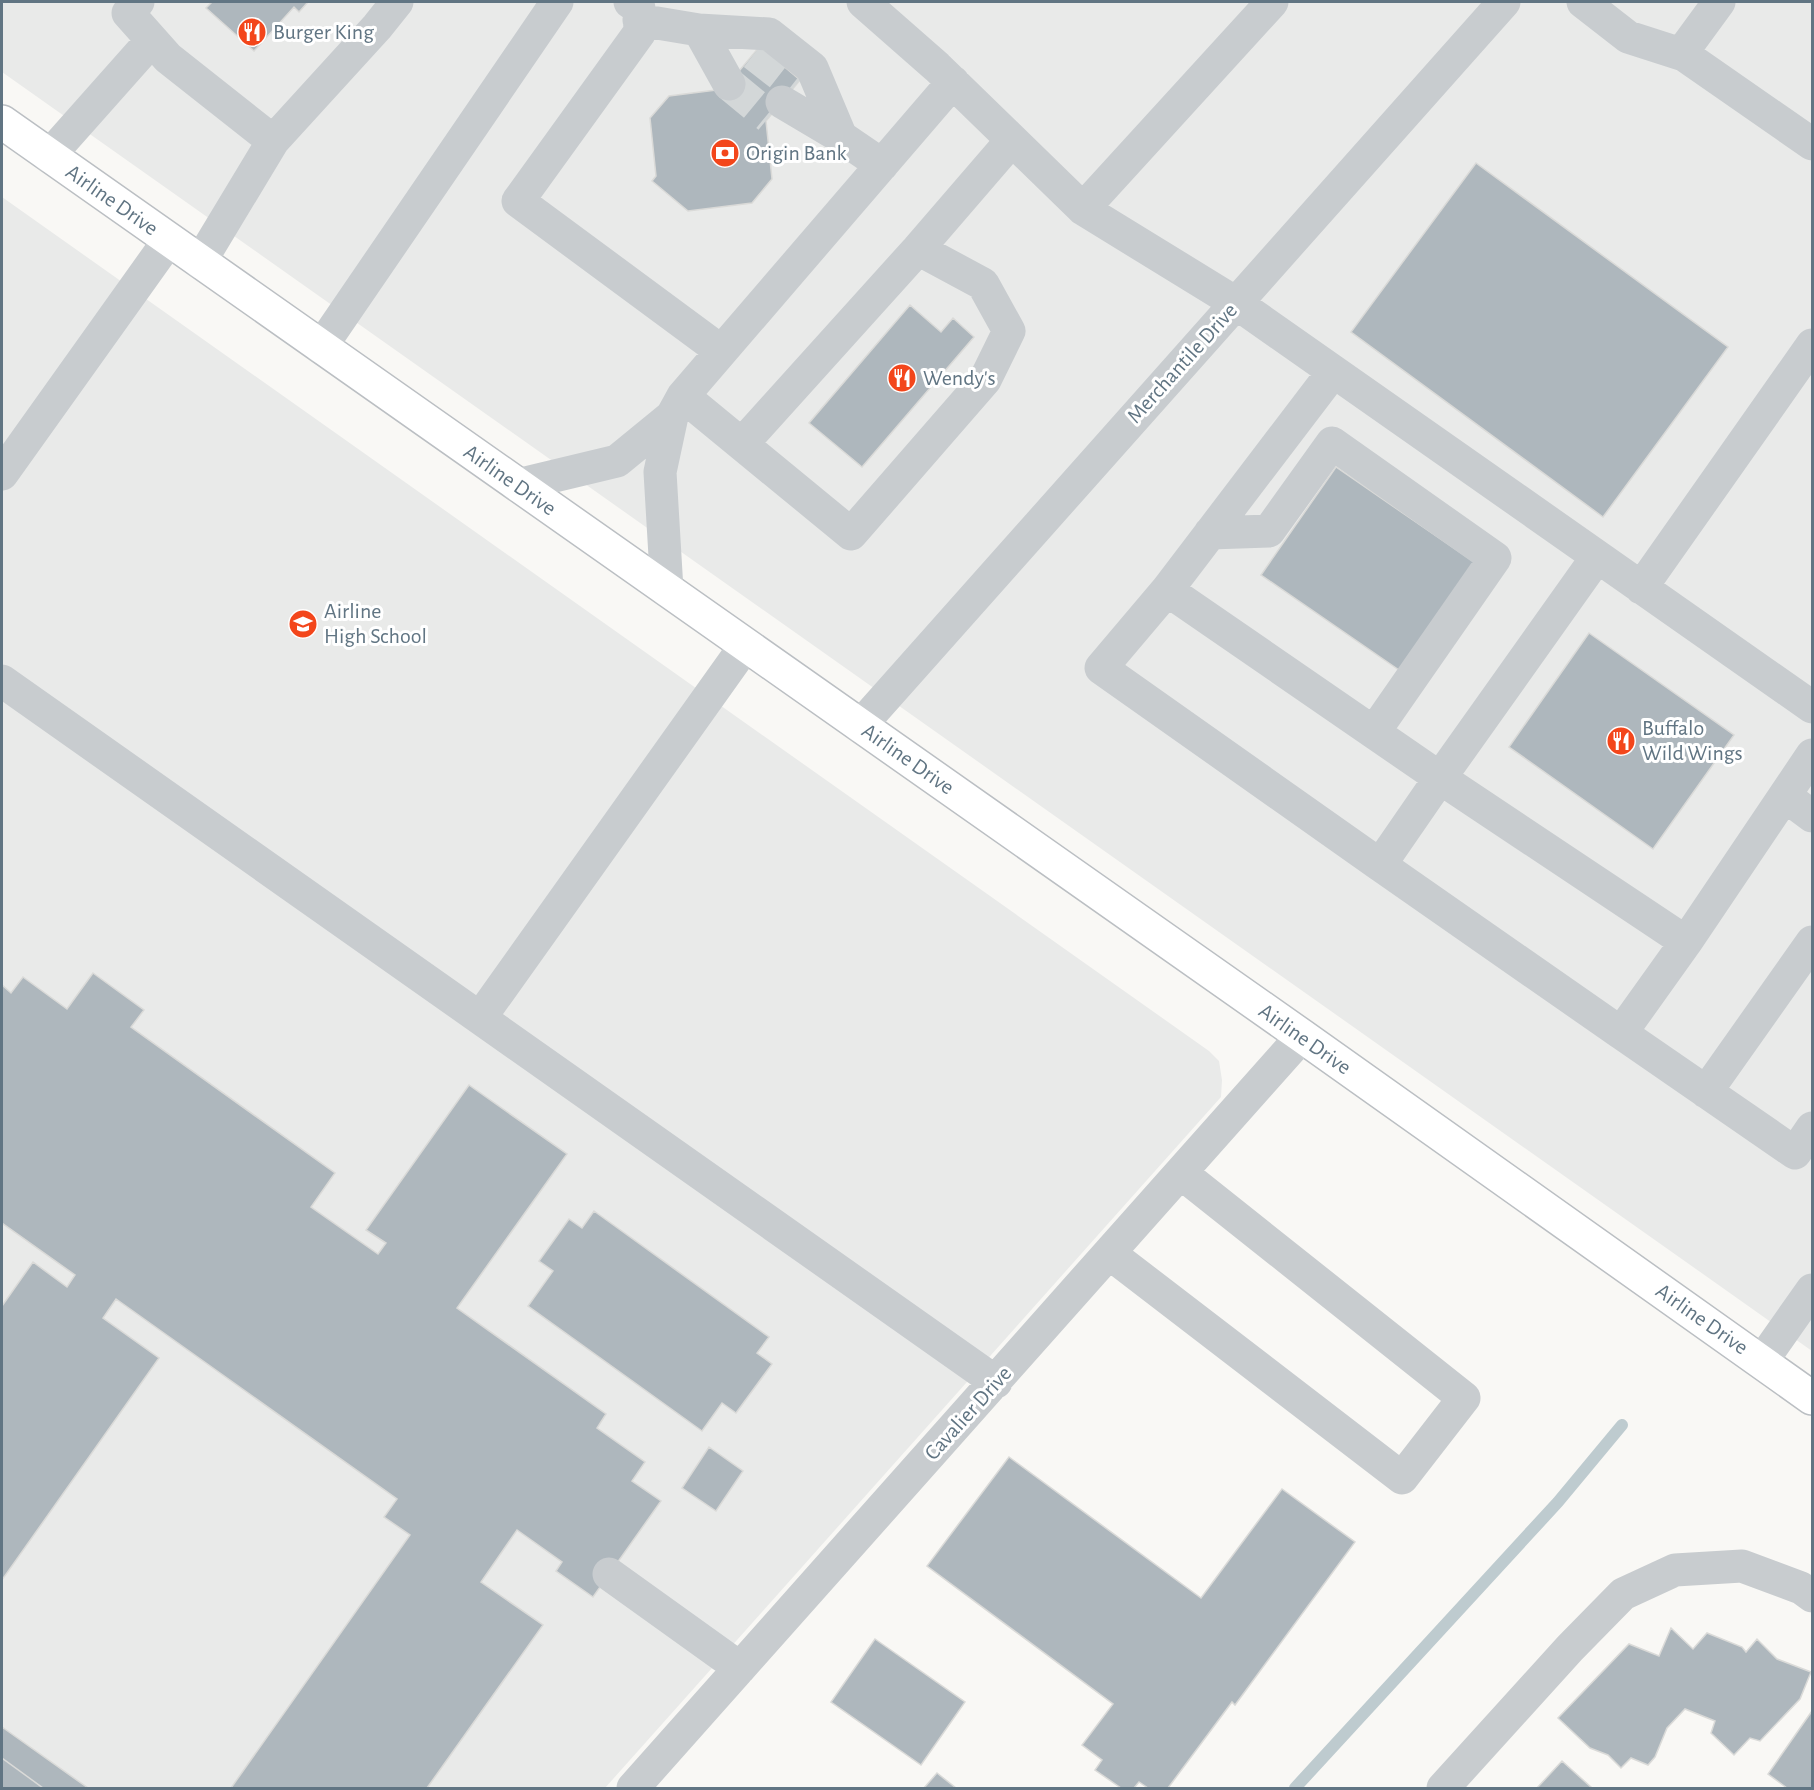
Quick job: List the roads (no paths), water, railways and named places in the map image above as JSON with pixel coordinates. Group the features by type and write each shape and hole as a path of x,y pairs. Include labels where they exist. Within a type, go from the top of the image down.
{"main road":[{"name":"Airline Drive","path":"2,122 1812,1397"}],"street":[{"path":"138,2 128,13 168,58 273,141"},
{"path":"200,262 273,141 397,2"},
{"path":"321,347 557,2"},
{"path":"863,2 953,82 1083,209 1236,303 1812,707"},
{"path":"1083,209 1272,2"},
{"name":"Merchantile Drive","path":"860,726 1504,2"},
{"path":"1583,2 1628,37 1681,54 1812,144"},
{"path":"1681,54 1719,2"},
{"path":"721,351 518,201 640,32 635,11 699,30 769,34 812,68 841,137"},
{"path":"699,30 741,69"},
{"path":"49,156 152,40"},
{"path":"517,485 617,461 677,406 721,351 953,82"},
{"path":"782,102 841,137 882,165"},
{"path":"741,444 918,249 1012,140"},
{"path":"2,474 169,240"},
{"path":"677,406 741,444 851,534 985,380 1009,331 983,284 918,249"},
{"path":"1641,588 1812,345"},
{"path":"1333,372 1167,590 1101,668 1795,1153 1812,1128"},
{"path":"667,590 660,472 677,406"},
{"path":"1210,533 1269,531 1332,443 1495,558 1374,732"},
{"path":"1380,865 1597,557"},
{"path":"1167,590 1440,778 1686,942"},
{"path":"480,1018 745,646"},
{"path":"2,681 996,1382"},
{"path":"1621,1033 1686,942 1812,755"},
{"path":"1785,796 1812,816"},
{"path":"1706,1092 1812,942"},
{"name":"Cavalier Drive","path":"633,1788 1302,1036"},
{"path":"1109,1253 1402,1478 1464,1398 1181,1173"},
{"path":"1762,1361 1812,1290"},
{"path":"1443,1788 1570,1648 1623,1594 1675,1570 1742,1566 1801,1588 1812,1596"},
{"path":"609,1574 740,1668"}],"waterway":[{"path":"1295,1788 1558,1502 1622,1425"}],"tunnel":[{"path":"754,54 795,86"},
{"path":"729,84 769,117"}],"place":[{"name":"Burger King","path":"252,32"},
{"name":"Origin Bank","path":"725,153"},
{"name":"Wendy's","path":"902,378"},
{"name":"Airline High School","path":"303,624"},
{"name":"Buffalo Wild Wings","path":"1621,741"}]}
